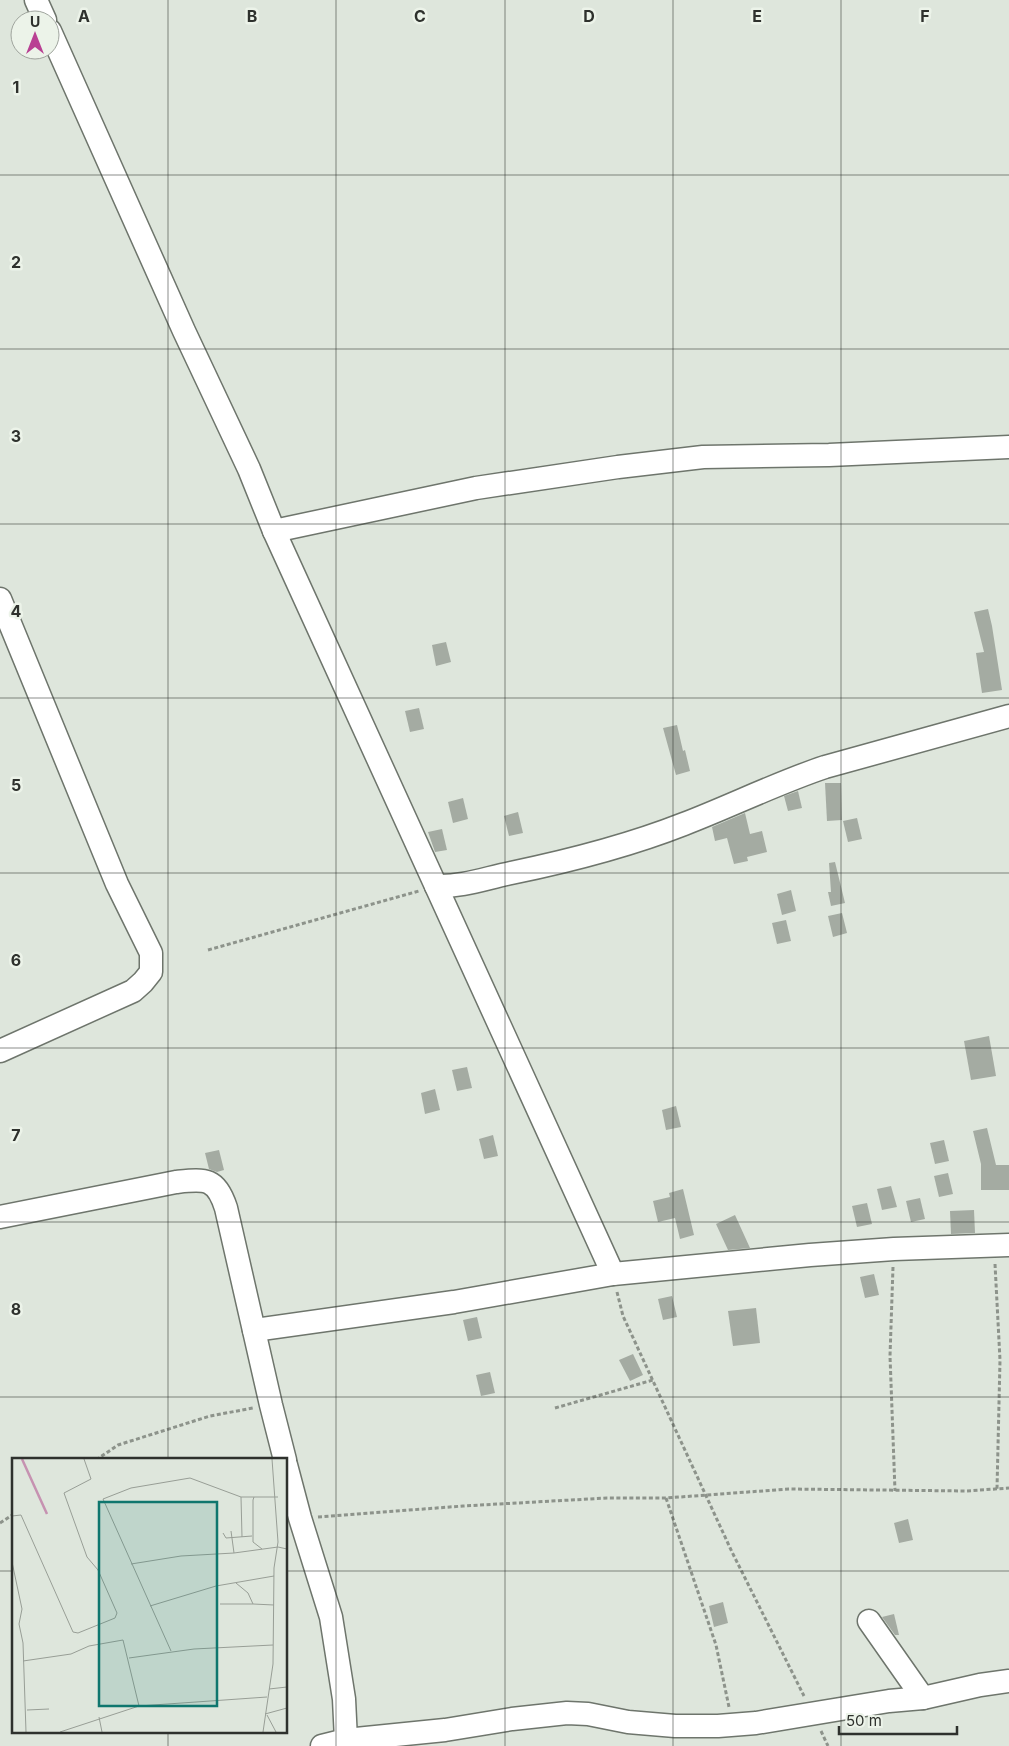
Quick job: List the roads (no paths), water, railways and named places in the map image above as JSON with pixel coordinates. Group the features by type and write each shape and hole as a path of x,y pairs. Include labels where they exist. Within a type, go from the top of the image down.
{"street":[{"path":"60,53 184,331 249,469 274,531 613,1274"},
{"path":"274,531 476,488 618,467 703,457 829,455 1009,447"},
{"path":"0,599 117,884 151,952 150,972 144,982 133,991 0,1050"},
{"path":"436,886 465,884 546,866 631,842 684,825 804,774 1009,716"},
{"path":"0,1216 176,1182 200,1180 214,1185 222,1194 226,1208 284,1458"},
{"path":"254,1330 454,1302 613,1274 800,1256 894,1249 1002,1245"},
{"path":"288,1473 330,1617 344,1699 346,1740"},
{"path":"869,1621 923,1698"},
{"path":"322,1746 346,1740 445,1730 512,1719 567,1713 588,1714 649,1725 756,1724 888,1701 923,1698 980,1685 1009,1681"}]}
